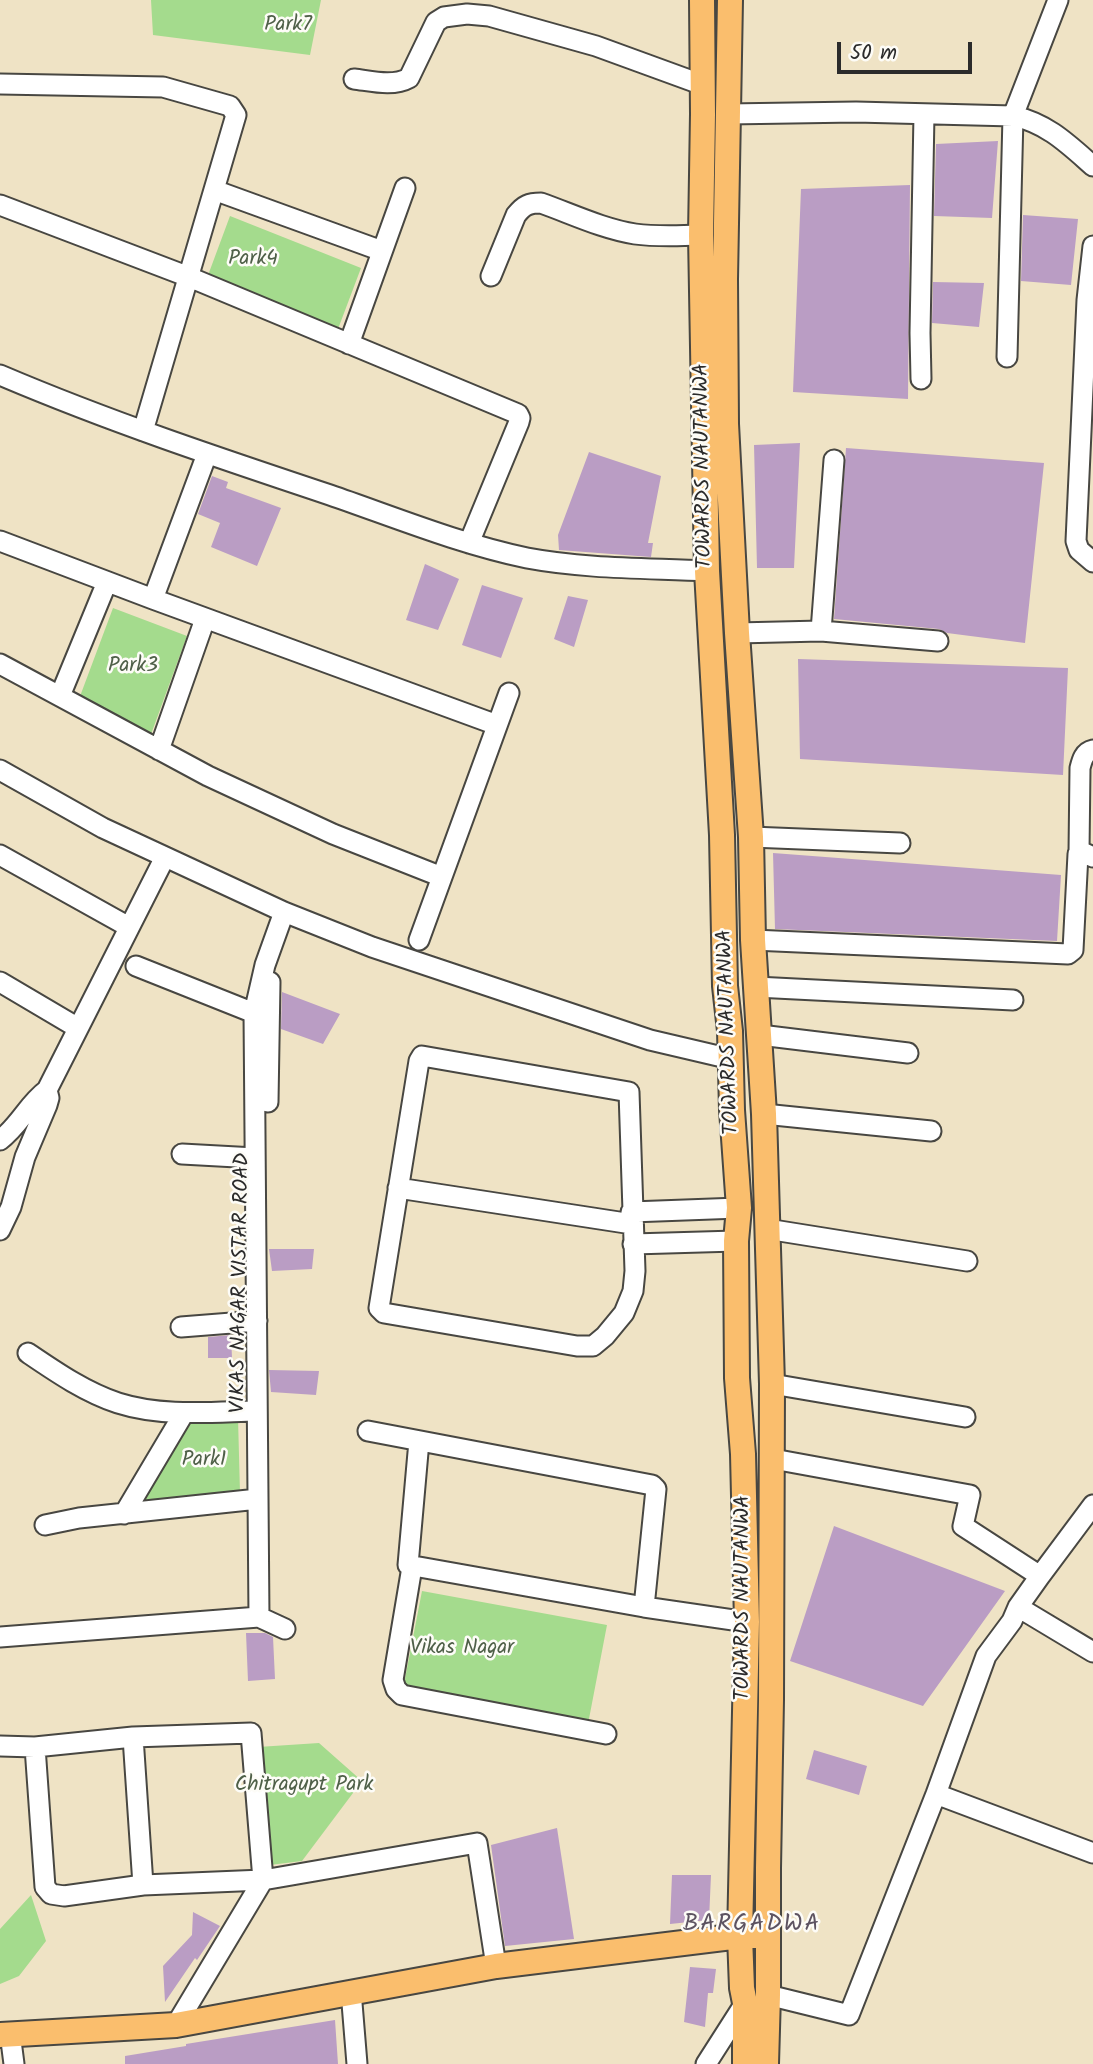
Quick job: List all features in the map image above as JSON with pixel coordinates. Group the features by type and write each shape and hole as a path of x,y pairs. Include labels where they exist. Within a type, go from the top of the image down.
{"main road":[{"name":"TOWARDS NAUTANWA","path":"702,0 701,235 707,571 739,1208 736,1241 737,1378 743,1454 747,1622 740,1936 745,2003 745,2064"},
{"path":"730,0 725,279 726,424 751,837 753,940 764,1114 772,1384 766,2064"},
{"path":"5,2034 176,2025 496,1966 740,1936 768,1936"}],"street":[{"path":"1007,356 1013,116 1058,0"},
{"path":"354,79 396,83 405,81 409,78 436,22 444,17 467,14 489,16 596,46 703,85"},
{"path":"0,84 163,88 230,106 236,115 144,431"},
{"path":"728,114 856,112 1013,116 1042,125 1093,166"},
{"path":"921,379 919,333 924,114"},
{"path":"349,344 405,188"},
{"path":"214,190 382,251"},
{"path":"491,276 516,215 523,206 531,203 541,203 612,229 634,234 701,235"},
{"path":"0,205 189,277 518,414 519,422 469,543"},
{"path":"1093,246 1087,300 1076,541 1079,550 1093,562"},
{"path":"0,375 62,401 207,454 469,543 569,564 707,571"},
{"path":"153,600 207,454"},
{"path":"821,631 834,460"},
{"path":"0,541 153,600 496,725"},
{"path":"60,696 107,582"},
{"path":"159,750 205,619"},
{"path":"737,633 821,631 938,641"},
{"path":"0,664 208,776 276,809 442,877"},
{"path":"419,940 509,693"},
{"path":"753,940 1068,954 1073,950 1086,855 1080,768 1083,757 1093,750"},
{"path":"0,770 103,828 284,912 372,947 650,1040 731,1059"},
{"path":"751,837 901,843"},
{"path":"0,855 129,927"},
{"path":"0,1230 11,1207 25,1157 47,1105 47,1090 165,857"},
{"path":"252,1618 258,1499 254,1013 265,965 284,912"},
{"name":"VIKAS NAGAR VISTAR ROAD","path":"252,1618 271,949"},
{"path":"136,965 254,1013"},
{"path":"0,982 78,1028"},
{"path":"756,987 1013,1000"},
{"path":"760,1035 908,1053"},
{"path":"422,1056 629,1092 635,1271 629,1303 605,1336 593,1346 577,1346 384,1312 379,1308 398,1188 419,1060 422,1056"},
{"path":"0,1140 12,1130 37,1097 47,1090"},
{"path":"764,1114 931,1131"},
{"path":"182,1154 255,1158"},
{"path":"398,1188 632,1227 736,1241"},
{"path":"632,1227 739,1208"},
{"path":"767,1229 967,1261"},
{"path":"181,1326 257,1321"},
{"path":"28,1353 69,1380 117,1402 141,1409 184,1413 257,1411"},
{"path":"772,1384 965,1417"},
{"path":"124,1514 184,1413"},
{"path":"368,1431 654,1487 656,1489 644,1607"},
{"path":"419,1441 407,1562 412,1567 747,1622"},
{"path":"773,1459 970,1495 963,1526 1040,1576"},
{"path":"44,1525 79,1518 258,1499"},
{"path":"768,1995 849,2015 936,1794 986,1656 1093,1504"},
{"path":"412,1567 393,1680 402,1695 606,1734"},
{"path":"1018,1607 1093,1652"},
{"path":"0,1637 252,1618"},
{"path":"0,1629 252,1618 285,1629"},
{"path":"0,1746 35,1746 132,1737 251,1734 263,1880 176,2025"},
{"path":"132,1737 143,1885"},
{"path":"35,1746 46,1887 51,1894 64,1896 143,1885 263,1880 477,1843 496,1966"},
{"path":"936,1794 1093,1853"},
{"path":"351,1991 357,2064"},
{"path":"706,2064 745,2003"},
{"path":"5,2034 14,2064"}],"green space":[{"name":"Park7","path":"151,0 321,0 310,55 153,35"},
{"name":"Park4","path":"230,216 361,268 338,329 207,278"},
{"name":"Park3","path":"113,608 187,636 150,737 79,699"},
{"name":"Park1","path":"238,1418 240,1493 136,1506 186,1419"},
{"name":"Vikas Nagar","path":"422,1591 607,1625 588,1724 403,1689"},
{"name":"Chitragupt Park","path":"319,1743 362,1781 302,1861 270,1865 258,1747"},
{"path":"31,1895 46,1941 19,1976 0,1984 0,1929"}],"building":[{"path":"998,141 992,218 934,216 936,144"},
{"path":"910,185 908,399 793,392 801,189"},
{"path":"1023,215 1078,219 1071,285 1021,281"},
{"path":"933,282 984,283 979,327 932,323"},
{"path":"800,443 794,568 757,568 754,445"},
{"path":"846,448 1044,463 1025,643 947,633 939,629 834,619"},
{"path":"589,452 661,476 648,543 653,543 651,557 559,550 558,535"},
{"path":"212,476 228,482 226,488 281,508 257,566 211,547 220,523 198,514"},
{"path":"425,564 459,579 438,630 406,620"},
{"path":"482,585 523,598 501,658 462,645"},
{"path":"568,596 588,600 574,647 554,639"},
{"path":"798,659 1068,668 1063,775 800,759"},
{"path":"773,853 1061,875 1057,941 775,929"},
{"path":"282,992 340,1014 323,1044 281,1029"},
{"path":"269,1249 314,1249 312,1269 272,1271"},
{"path":"231,1335 232,1358 208,1358 208,1337"},
{"path":"269,1370 319,1371 316,1395 271,1392"},
{"path":"834,1526 1005,1591 923,1706 790,1661"},
{"path":"246,1633 265,1633 273,1637 275,1679 248,1681"},
{"path":"814,1750 867,1766 859,1795 806,1779"},
{"path":"557,1828 574,1939 505,1946 491,1845"},
{"path":"672,1875 711,1875 709,1920 670,1924"},
{"path":"193,1912 220,1926 165,2002 163,1966 192,1935"},
{"path":"690,1967 716,1969 713,1993 708,1993 705,2027 684,2022"},
{"path":"335,2020 338,2064 125,2064 125,2056"}],"district":[{"name":"BARGADWA","path":"752,1926"}]}
